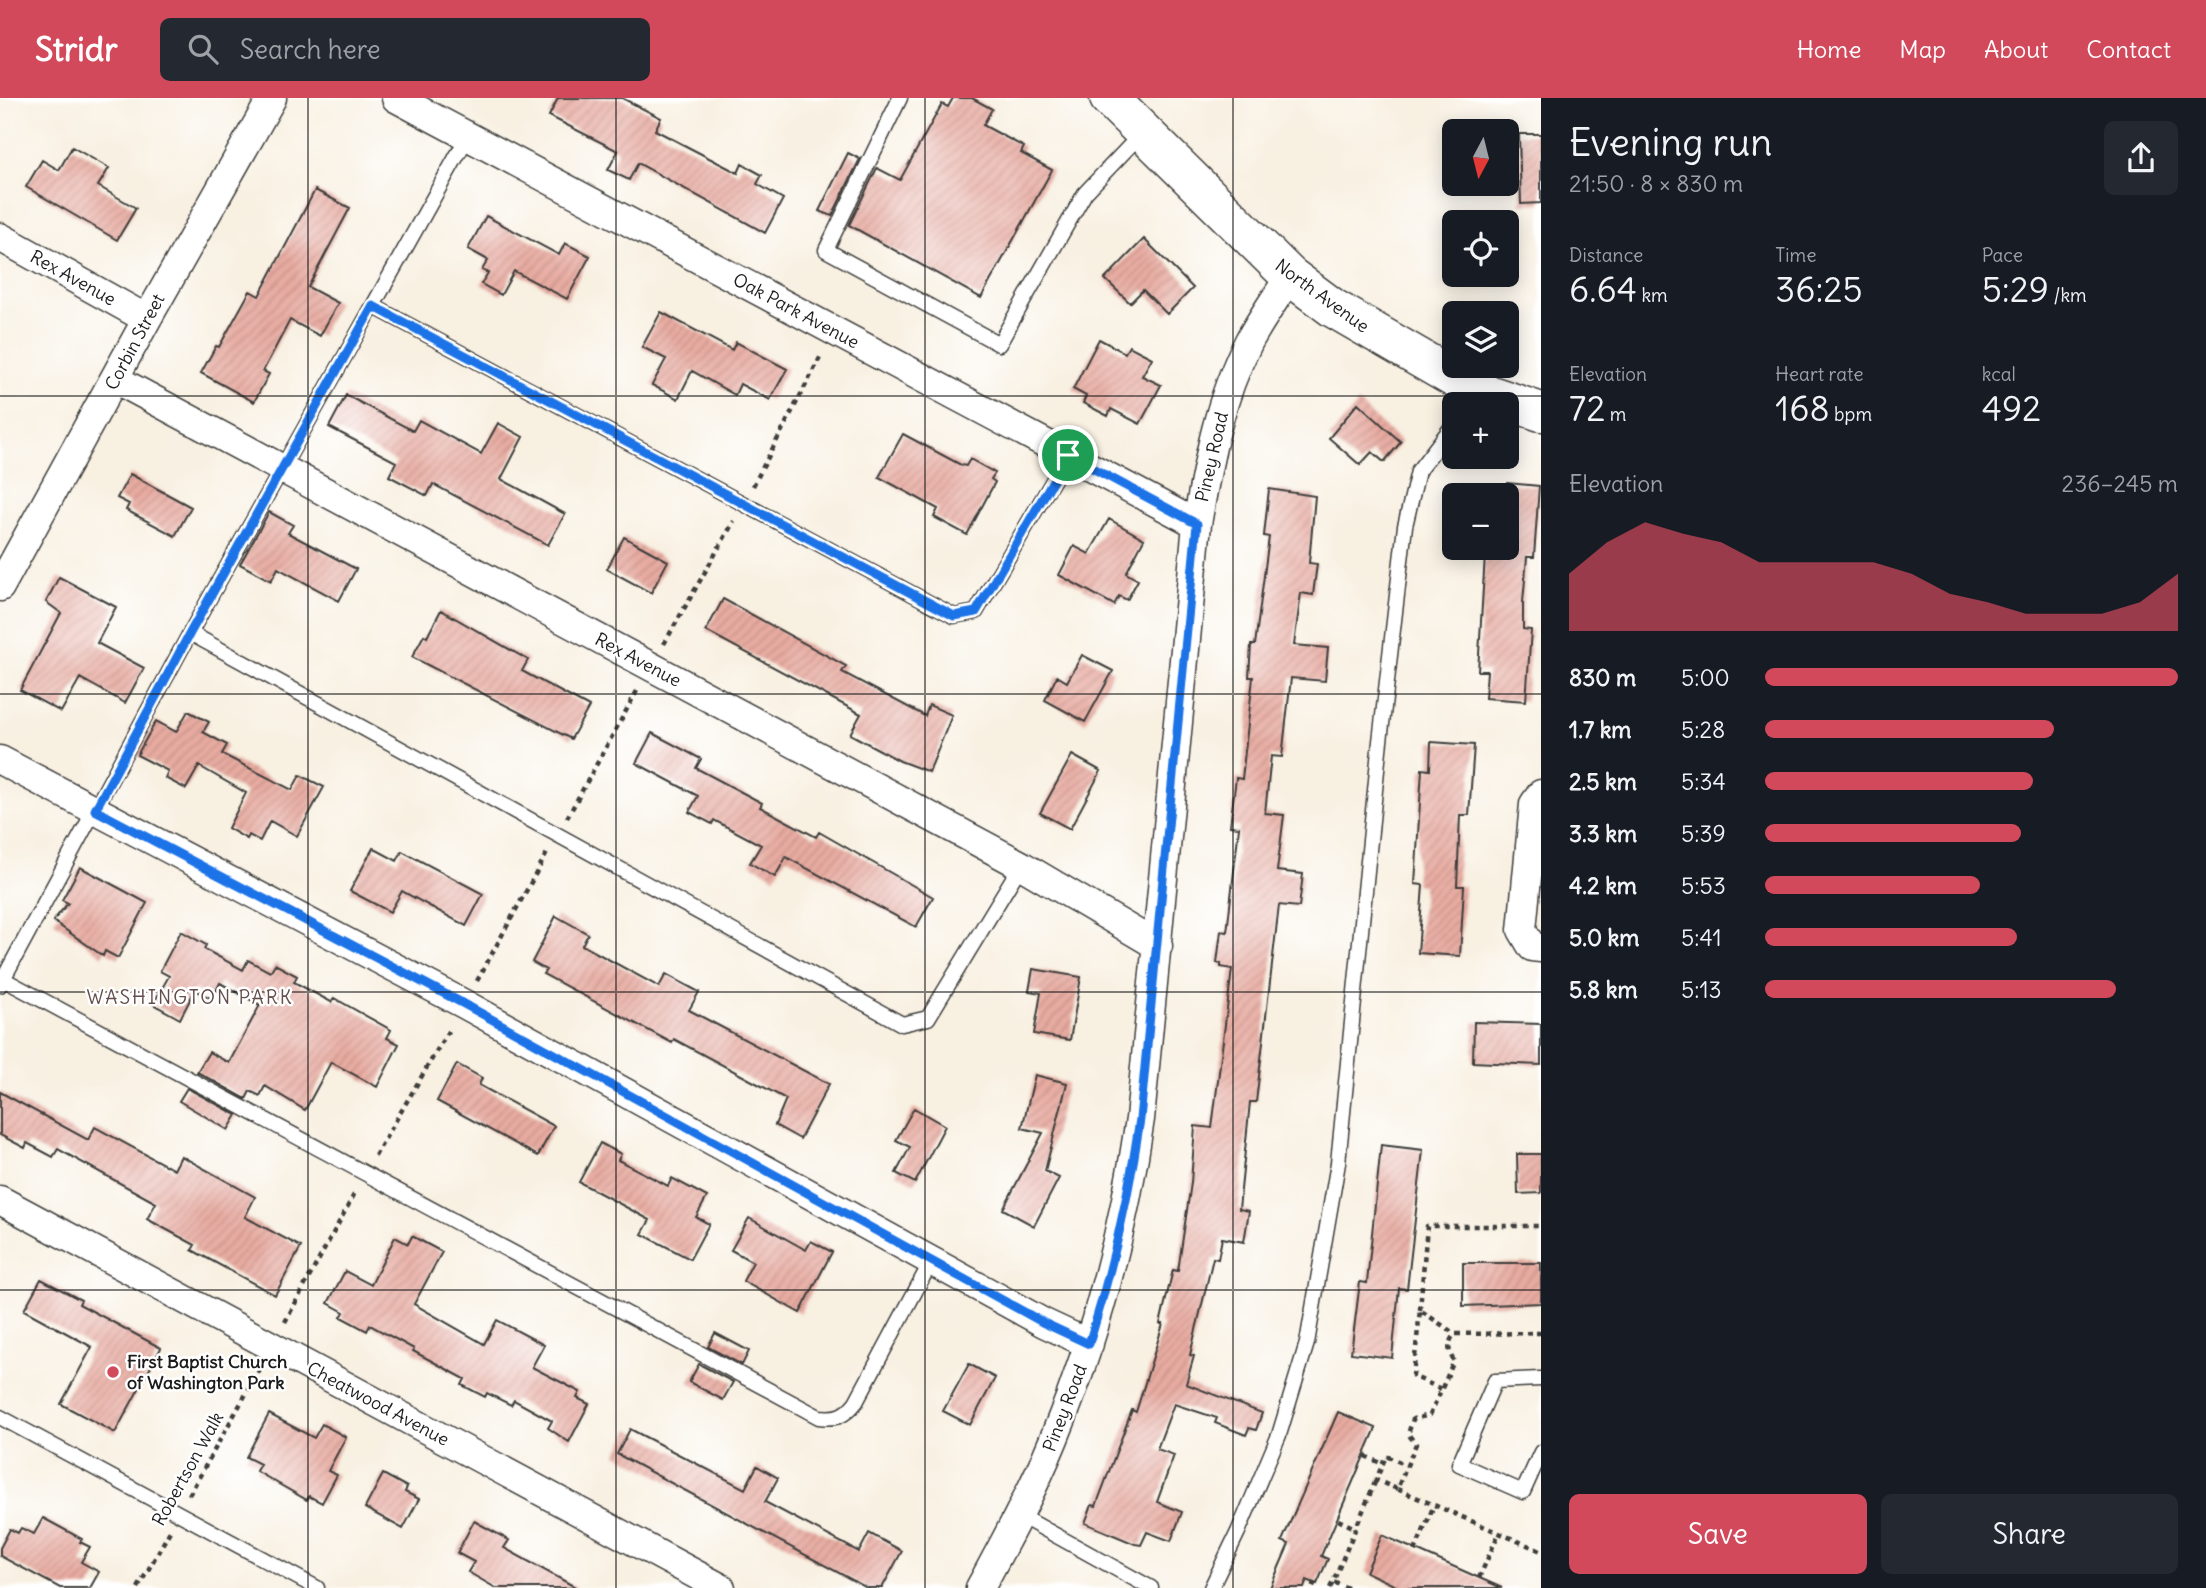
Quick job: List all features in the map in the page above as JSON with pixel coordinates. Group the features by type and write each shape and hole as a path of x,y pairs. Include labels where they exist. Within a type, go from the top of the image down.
{"street":[{"name":"Corbin Street","path":"0,586 272,98"},
{"name":"Oak Park Avenue","path":"396,98 1197,524"},
{"name":"North Avenue","path":"1109,98 1290,276 1333,308 1461,392"},
{"name":"Rex Avenue","path":"0,237 147,319"},
{"name":"Piney Road","path":"980,1588 1019,1515 1058,1429 1106,1290 1132,1176 1158,946 1197,524 1213,435 1230,384 1249,341 1290,276"},
{"name":"Rex Avenue","path":"116,379 1021,865 1158,946"},
{"name":"North Avenue","path":"1519,407 1541,412"},
{"path":"0,760 476,1010 1044,1323 1089,1344"},
{"path":"1541,794 1534,804 1522,930 1532,947 1541,948"},
{"name":"Cheatwood Avenue","path":"0,1200 720,1588"}],"lane":[{"path":"900,98 826,250 999,344 1085,193 1143,132"},
{"path":"467,136 190,633 1,982 819,1417 835,1419 846,1414 856,1402 932,1260"},
{"path":"373,306 954,616 976,612 1068,455"},
{"path":"1211,1588 1279,1435 1307,1343 1338,1163 1379,750 1405,526 1418,471 1442,440"},
{"path":"190,633 902,1024 928,1018 1021,865"},
{"path":"1541,1379 1495,1381 1460,1464 1523,1492 1541,1452"},
{"path":"0,1417 317,1588"},
{"path":"1019,1515 1151,1588"}],"path":[{"path":"1441,1389 1413,1376 1427,1226 1541,1226"},
{"path":"1420,1310 1455,1334"},
{"name":"Robertson Walk","path":"138,1588 262,1364"},
{"path":"1365,1455 1383,1464"},
{"path":"1329,1588 1386,1456 1407,1465"},
{"path":"1376,1480 1397,1489"},
{"path":"1415,1551 1434,1505"},
{"path":"1338,1520 1355,1528"},
{"path":"1479,1578 1499,1533"},
{"path":"1333,1581 1348,1588"},
{"path":"1311,1584 1320,1588"}],"building":[{"path":"558,98 622,98 661,118 655,130 738,173 742,164 762,175 757,184 783,199 765,233 638,163 629,180 608,170 618,151 549,116"},
{"path":"953,98 972,98 992,109 983,125 1024,147 1021,153 1052,170 981,298 849,225 877,168 900,180 942,104 948,107"},
{"path":"1519,134 1541,134 1541,203 1521,204"},
{"path":"72,147 109,168 98,186 136,208 117,240 26,187 42,160 59,170"},
{"path":"848,153 860,159 832,216 819,211"},
{"path":"315,190 350,208 308,287 338,303 320,336 290,320 263,371 269,374 254,402 201,373 216,346 219,347 250,291 259,296"},
{"path":"486,216 559,255 565,243 590,256 567,299 514,271 501,295 481,284 488,273 482,270 488,260 468,249"},
{"path":"1144,239 1193,288 1167,314 1143,290 1130,303 1105,279"},
{"path":"661,312 732,350 736,342 787,369 770,400 740,384 735,395 692,371 678,399 652,385 666,359 642,347"},
{"path":"1099,339 1125,353 1129,346 1152,358 1142,376 1161,385 1140,424 1111,409 1108,416 1083,403 1086,396 1073,389"},
{"path":"346,395 413,431 419,420 481,454 498,423 523,437 501,479 565,514 548,545 433,484 427,496 389,476 396,462 329,427"},
{"path":"1358,403 1401,442 1384,462 1372,452 1360,465 1329,438"},
{"path":"903,434 961,465 966,466 970,459 995,473 991,479 995,482 967,535 934,517 938,509 879,477"},
{"path":"130,474 191,507 175,536 126,510 129,504 117,498"},
{"path":"1519,484 1539,486 1534,557 1527,557 1523,602 1523,629 1531,630 1526,701 1485,698 1487,671 1478,671 1485,560 1519,560"},
{"path":"1269,489 1315,496 1309,563 1317,564 1313,595 1301,593 1294,645 1328,648 1325,681 1291,678 1282,757 1271,756 1265,813 1284,815 1277,871 1303,874 1299,907 1279,905 1256,1102 1250,1102 1239,1209 1249,1211 1244,1242 1222,1238 1218,1259 1213,1258 1190,1355 1194,1356 1186,1384 1262,1413 1256,1430 1249,1428 1246,1435 1215,1423 1217,1418 1174,1404 1157,1449 1174,1455 1157,1502 1182,1512 1171,1541 1147,1532 1141,1545 1085,1523 1092,1505 1096,1506 1132,1410 1136,1412 1163,1324 1160,1324 1173,1270 1178,1271 1191,1183 1195,1126 1212,1128 1232,969 1221,967 1221,963 1217,963 1221,931 1227,932 1239,827 1230,826 1236,778 1242,779 1253,677 1249,677 1251,645 1255,645 1269,537 1264,536"},
{"path":"269,512 293,525 288,533 356,569 339,601 278,568 271,581 240,564"},
{"path":"1109,519 1144,539 1126,573 1138,580 1127,600 1119,596 1114,605 1059,575 1074,546 1089,554"},
{"path":"624,537 668,561 651,593 607,569"},
{"path":"59,577 116,607 97,643 144,668 125,703 80,678 61,712 20,690 61,613 46,602"},
{"path":"723,599 846,666 842,672 925,716 929,705 952,715 929,772 900,761 850,734 861,714 706,631"},
{"path":"441,610 528,660 522,671 589,707 571,739 412,657 424,635 427,637"},
{"path":"1082,655 1113,671 1085,722 1045,700 1057,676 1067,682"},
{"path":"188,711 209,722 203,732 227,745 222,754 292,790 300,775 324,787 297,836 270,821 260,841 249,835 247,839 228,828 246,793 199,766 186,789 165,778 168,771 137,755 156,721 176,732"},
{"path":"652,733 701,759 696,768 762,803 760,807 816,837 819,832 933,897 916,927 786,857 775,877 750,863 761,845 714,820 712,824 689,812 698,796 636,763"},
{"path":"1431,742 1474,745 1469,815 1460,815 1457,886 1464,886 1460,956 1418,953 1423,885 1415,884 1422,769 1430,770"},
{"path":"1072,755 1101,771 1070,829 1040,813"},
{"path":"373,848 397,861 402,851 483,894 466,926 402,891 390,912 350,891"},
{"path":"80,867 147,903 118,958 105,951 103,956 53,921 68,903 62,900"},
{"path":"556,916 588,934 582,945 659,987 666,974 699,992 689,1010 829,1084 800,1139 775,1125 786,1099 674,1039 672,1043 543,974 546,970 532,962"},
{"path":"181,931 206,945 204,949 243,970 248,960 270,972 275,964 297,976 294,982 331,1002 334,998 391,1030 387,1038 399,1044 377,1087 331,1062 305,1110 265,1086 260,1096 250,1091 246,1099 197,1072 209,1052 229,1063 260,1005 220,983 212,999 195,990 180,1019 153,1004 169,976 160,971"},
{"path":"1033,969 1081,977 1070,1040 1034,1034 1041,993 1029,991"},
{"path":"1474,1022 1541,1024 1541,1065 1473,1062"},
{"path":"457,1064 482,1078 479,1085 554,1126 538,1156 437,1101"},
{"path":"1035,1075 1067,1083 1045,1171 1059,1178 1034,1226 1003,1209 1043,1133 1022,1128"},
{"path":"187,1088 237,1115 228,1130 179,1101"},
{"path":"0,1092 88,1140 95,1127 174,1170 181,1156 255,1197 245,1217 301,1247 275,1295 192,1250 195,1245 147,1219 156,1203 58,1149 53,1157 27,1143 25,1148 0,1135"},
{"path":"914,1108 945,1126 915,1183 896,1173 910,1147 896,1140"},
{"path":"600,1143 621,1154 618,1160 668,1186 672,1178 707,1197 696,1217 709,1224 690,1259 642,1234 650,1220 579,1182"},
{"path":"1381,1145 1423,1150 1407,1289 1399,1288 1392,1358 1351,1353 1360,1282 1367,1283"},
{"path":"1517,1154 1541,1154 1541,1193 1518,1194"},
{"path":"749,1218 806,1250 811,1241 832,1252 800,1313 743,1281 753,1262 731,1250"},
{"path":"412,1236 442,1252 414,1304 484,1344 497,1320 544,1345 532,1367 580,1392 577,1398 589,1404 569,1442 548,1428 552,1421 514,1400 511,1405 487,1393 485,1397 462,1385 465,1379 370,1325 367,1331 341,1317 344,1312 328,1303 345,1271 371,1285 395,1237 408,1244"},
{"path":"1463,1263 1541,1263 1541,1303 1463,1306"},
{"name":"First Baptist Church of Washington Park","path":"41,1279 81,1300 79,1304 161,1348 115,1433 61,1404 92,1347 24,1310"},
{"path":"715,1333 749,1351 742,1365 708,1347"},
{"path":"699,1364 733,1382 723,1400 689,1382"},
{"path":"969,1364 995,1378 970,1425 943,1411"},
{"path":"1338,1412 1376,1428 1321,1556 1328,1559 1317,1584 1307,1580 1304,1588 1270,1588 1289,1544 1282,1541"},
{"path":"269,1414 314,1438 322,1424 346,1437 328,1471 337,1475 322,1503 309,1496 307,1500 256,1471 260,1464 246,1457"},
{"path":"630,1429 745,1489 757,1466 778,1478 765,1502 859,1552 869,1533 902,1551 882,1588 867,1588 617,1454"},
{"path":"383,1474 407,1487 405,1492 419,1499 403,1529 365,1508"},
{"path":"43,1518 82,1539 80,1542 90,1547 81,1562 99,1572 90,1588 60,1588 0,1556 0,1548 10,1529 18,1533 21,1528 34,1534"},
{"path":"474,1521 509,1540 504,1548 577,1588 496,1588 468,1572 474,1562 457,1553"},
{"path":"1382,1535 1502,1588 1400,1588 1366,1572"}],"place":[{"name":"First Baptist Church of Washington Park","path":"113,1372"}],"district":[{"name":"WASHINGTON PARK","path":"190,997"}],"route":[{"path":"373,306 954,616 976,612 1068,455 1197,524 1140,1119 1132,1176 1119,1235 1089,1344 1044,1323 464,1004 95,810 190,633 373,306"}]}
